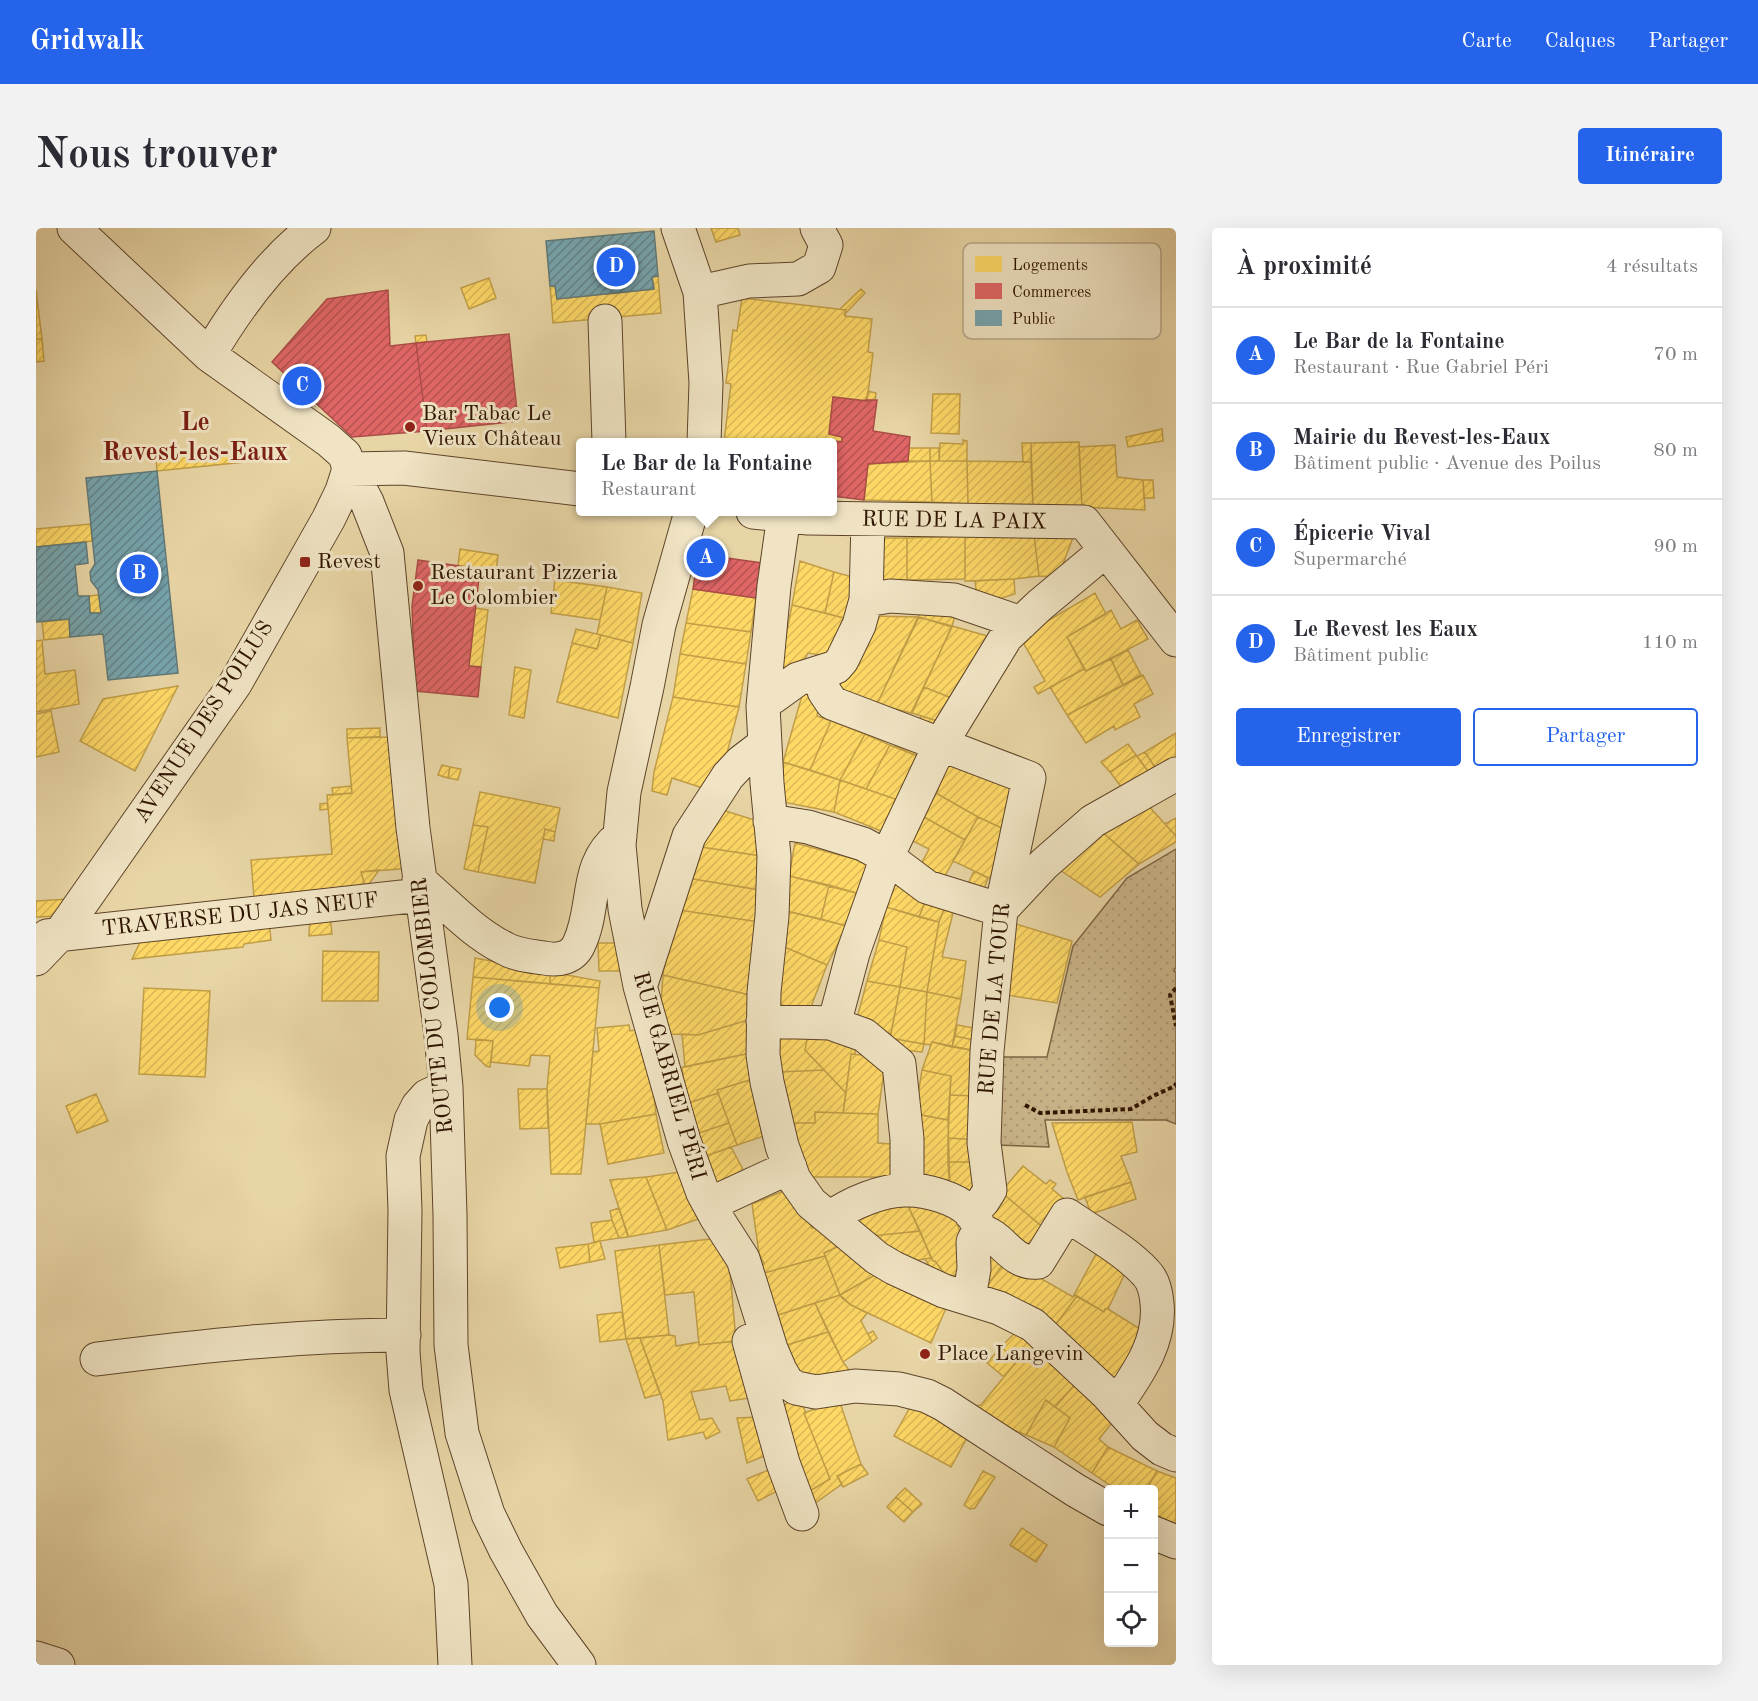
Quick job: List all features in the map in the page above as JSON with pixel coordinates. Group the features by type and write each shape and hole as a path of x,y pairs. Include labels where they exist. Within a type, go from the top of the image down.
{"street":[{"name":"ROUTE DU COLOMBIER","path":"74,228 209,355 328,440 345,455 349,469 367,502 387,553 420,887 446,1087 452,1345 462,1433 488,1514 506,1551 542,1615 579,1665"},
{"path":"209,355 225,327 268,272 294,242 314,228"},
{"path":"678,228 700,292 706,384 704,438"},
{"path":"700,292 749,281 798,279 819,267 826,245 817,228"},
{"path":"605,321 609,438"},
{"path":"349,469 576,489"},
{"name":"AVENUE DES POILUS","path":"36,959 48,936 235,684 329,519 342,492 349,469"},
{"name":"RUE GABRIEL PÉRI","path":"691,516 659,625 624,792 620,836 621,879 640,986 693,1167 710,1204 743,1259 771,1349 787,1382 796,1388 816,1392 855,1386 884,1387 927,1396 1104,1507"},
{"path":"769,516 774,586 764,701 774,881 763,1021 763,1055 766,1082 794,1179 811,1203 877,1258 944,1291 999,1308 1033,1325 1117,1404 1145,1436 1162,1449 1176,1455"},
{"name":"RUE DE LA PAIX","path":"788,516 808,519 1084,522 1106,550"},
{"path":"764,701 773,698 798,679 836,667 842,660 859,625 866,600 868,519"},
{"path":"830,1023 837,1013 854,953 887,857 940,745 1006,637 1106,550 1176,640"},
{"path":"866,600 890,596 954,600 1030,614"},
{"path":"821,673 824,691 832,703 940,745"},
{"name":"RUE DE LA TOUR","path":"940,745 1029,778 1001,910 987,1051 984,1143 990,1190 983,1201 976,1223"},
{"path":"640,986 689,836 728,776 741,762 758,749 765,747"},
{"path":"771,821 808,827 862,844 887,857 927,886 1001,910 1044,864 1094,821 1176,774"},
{"path":"420,887 505,949 549,959 560,959 569,956 579,945 598,863 610,843 620,836"},
{"name":"TRAVERSE DU JAS NEUF","path":"48,936 420,887"},
{"path":"763,1021 830,1023 864,1035 899,1064 907,1139 907,1190"},
{"path":"446,1087 427,1096 418,1106 411,1119 403,1156 404,1335 406,1390 451,1584 455,1665"},
{"path":"710,1204 790,1167"},
{"path":"830,1218 857,1202 907,1190 936,1195 955,1202 1020,1260 1038,1262 1067,1215 1136,1264 1147,1274 1154,1285 1158,1320 1153,1340 1133,1381 1117,1404"},
{"path":"969,1298 974,1269 973,1242 977,1234 976,1223"},
{"path":"743,1259 742,1295 749,1343 783,1463 802,1514"},
{"path":"98,1359 265,1339 404,1335"},
{"path":"1158,1535 1176,1542"},
{"path":"36,1658 58,1665"}],"path":[{"path":"1176,988 1170,994 1176,1026"},
{"path":"1023,1097 1023,1103 1040,1113 1131,1109 1176,1085"}],"shaded area":[{"path":"1176,849 1176,967 1174,971 1176,972 1176,1124 1166,1120 1045,1120 1049,1147 996,1145 995,1057 1047,1057 1073,946 1127,878"}],"building: Logements":[{"path":"711,228 738,228 740,235 716,242"},
{"path":"658,276 661,313 553,323 550,286 555,286 557,299 654,289 652,277"},
{"path":"489,278 496,298 469,309 461,288"},
{"path":"861,289 865,293 844,315 846,310 840,309"},
{"path":"36,290 42,339 36,339"},
{"path":"742,298 846,310 845,316 872,319 868,352 873,353 867,401 833,397 829,434 842,437 842,442 837,441 837,438 724,438 731,384 726,383 733,330 737,331"},
{"path":"426,335 427,342 416,343 415,336"},
{"path":"36,339 42,339 44,361 36,362"},
{"path":"868,391 876,393 875,401 866,400"},
{"path":"933,394 960,394 959,434 931,433"},
{"path":"1162,429 1163,441 1128,447 1126,437"},
{"path":"963,440 967,441 967,461 939,461 940,443 963,444"},
{"path":"1079,442 1082,507 1033,506 1031,443"},
{"path":"1022,443 1031,443 1031,462 1023,462"},
{"path":"1115,445 1117,477 1143,480 1145,510 1082,507 1079,447"},
{"path":"244,448 245,462 157,471 156,456"},
{"path":"909,448 930,448 930,461 908,461"},
{"path":"930,448 939,448 939,461 930,461"},
{"path":"930,461 967,461 968,504 932,502"},
{"path":"930,461 932,502 864,500 868,464"},
{"path":"967,461 1031,462 1033,506 968,504"},
{"path":"1143,480 1153,480 1154,498 1144,498"},
{"path":"91,524 92,541 36,547 36,529"},
{"path":"1034,535 1074,535 1058,577 1039,576"},
{"path":"1034,535 1039,576 965,581 965,536"},
{"path":"965,536 965,579 907,580 907,538"},
{"path":"879,538 907,538 907,580 879,581"},
{"path":"460,549 498,555 496,572 458,566"},
{"path":"800,561 834,572 825,613 792,605"},
{"path":"834,572 860,579 852,620 825,613"},
{"path":"1014,579 1015,594 978,605 975,581"},
{"path":"555,580 607,587 600,620 551,613"},
{"path":"607,587 642,593 633,643 597,634"},
{"path":"693,589 756,598 751,632 686,623"},
{"path":"1095,593 1106,614 1067,637 1084,669 1038,694 1034,687 1045,681 1020,637"},
{"path":"99,595 101,613 90,613 89,596"},
{"path":"926,604 955,616 952,626 918,617"},
{"path":"792,605 852,620 833,657 808,653 799,669 780,667"},
{"path":"475,608 488,610 481,667 469,666"},
{"path":"1111,610 1121,629 1137,620 1148,639 1086,671 1067,637"},
{"path":"871,616 918,617 877,704 836,694"},
{"path":"919,617 952,627 911,713 877,704"},
{"path":"69,619 70,637 44,640 42,622"},
{"path":"686,623 751,632 746,664 680,654"},
{"path":"952,626 991,637 959,701 924,687"},
{"path":"576,629 601,635 597,649 572,643"},
{"path":"601,635 633,643 618,718 557,702 572,643 597,649"},
{"path":"42,640 45,674 75,670 79,704 36,712 36,641"},
{"path":"1128,650 1141,675 1123,685 1111,659"},
{"path":"680,654 746,664 739,707 673,697"},
{"path":"1111,659 1123,685 1067,715 1050,687 1084,669 1086,671"},
{"path":"515,667 531,670 524,718 509,715"},
{"path":"1143,675 1153,694 1134,704 1140,717 1115,730 1114,726 1086,743 1067,715"},
{"path":"178,686 135,771 80,741 103,699"},
{"path":"924,687 959,701 947,724 912,713"},
{"path":"803,692 818,697 820,700 817,716 831,721 810,770 783,762"},
{"path":"673,697 739,707 726,757 712,791 672,778 667,795 652,791 654,772"},
{"path":"51,711 59,752 36,757 36,714"},
{"path":"921,716 947,724 917,726"},
{"path":"831,721 865,734 840,780 810,770"},
{"path":"380,728 380,737 347,738 347,729"},
{"path":"1176,733 1176,767 1160,775 1145,752"},
{"path":"865,734 890,745 866,789 840,780"},
{"path":"394,737 406,860 400,869 361,872 366,889 254,898 251,860 332,854 327,795 352,793 347,738"},
{"path":"899,738 926,748 922,758 895,746"},
{"path":"1128,744 1136,755 1110,772 1101,762"},
{"path":"890,745 922,758 901,801 866,789"},
{"path":"954,751 1018,792 1006,830 936,793 938,790 935,789"},
{"path":"1145,752 1160,775 1153,778 1137,756"},
{"path":"1136,755 1153,778 1125,792 1110,772"},
{"path":"783,762 840,780 834,812 783,802"},
{"path":"442,765 450,767 448,778 438,775"},
{"path":"450,767 461,769 458,780 448,778"},
{"path":"840,780 901,801 891,835 834,812"},
{"path":"351,786 352,793 333,795 332,788"},
{"path":"480,792 560,808 555,832 545,829 535,883 478,872 488,827 473,825"},
{"path":"936,793 978,817 965,840 924,817"},
{"path":"1145,802 1176,836 1176,842 1139,864 1101,831"},
{"path":"327,803 328,809 320,810 320,804"},
{"path":"716,808 761,822 761,856 694,846"},
{"path":"924,817 965,840 942,881 918,870 929,849 911,840"},
{"path":"978,817 1006,830 995,881 953,861"},
{"path":"1176,818 1176,836 1165,824"},
{"path":"473,825 488,827 478,872 464,869"},
{"path":"545,829 555,832 554,841 543,839"},
{"path":"1101,831 1139,864 1100,897 1054,866"},
{"path":"795,843 869,863 860,894 789,876"},
{"path":"694,846 761,856 760,890 687,878"},
{"path":"379,870 369,884 365,886 361,872"},
{"path":"974,871 988,878 984,889 969,882"},
{"path":"789,876 829,885 821,919 782,910"},
{"path":"687,878 760,890 759,922 679,910"},
{"path":"895,884 927,896 919,917 886,907 887,893 892,894"},
{"path":"829,885 860,894 847,926 821,919"},
{"path":"927,897 946,904 939,922 919,917"},
{"path":"68,899 59,916 36,917 36,901"},
{"path":"946,903 955,905 942,957 966,961 961,999 927,992 939,922"},
{"path":"886,907 939,922 927,992 900,987 907,947 879,940"},
{"path":"679,910 759,922 750,995 663,975 668,942"},
{"path":"782,910 847,926 827,965 782,946"},
{"path":"330,915 332,934 309,936 310,917"},
{"path":"269,921 271,940 244,944 243,947 132,959 144,934"},
{"path":"1013,923 1072,941 1057,1003 1001,994"},
{"path":"879,940 907,947 900,987 867,981"},
{"path":"598,943 618,943 620,971 599,971"},
{"path":"782,946 827,965 809,1012 774,1003"},
{"path":"323,951 379,952 378,1001 322,1001"},
{"path":"475,958 550,972 550,984 473,977"},
{"path":"550,972 600,981 599,988 550,984"},
{"path":"663,975 750,995 748,1020 698,1035 669,1034 660,1018"},
{"path":"473,977 599,988 581,1174 551,1174 547,1089 550,1056 531,1055 529,1066 491,1062 493,1041 467,1039"},
{"path":"867,981 900,987 891,1034 856,1022"},
{"path":"900,987 927,992 924,1044 890,1038"},
{"path":"144,988 210,991 205,1077 139,1074"},
{"path":"927,992 961,999 952,1047 932,1042 931,1045 924,1044"},
{"path":"748,1020 751,1053 685,1067 682,1034 698,1035"},
{"path":"629,1025 630,1031 642,1029 648,1045 656,1114 600,1124 586,1124 593,1052 599,1051 597,1028"},
{"path":"957,1025 985,1030 983,1042 955,1036"},
{"path":"808,1034 805,1050 824,1070 779,1072 774,1035"},
{"path":"808,1034 856,1041 855,1054 851,1054 846,1093 805,1050"},
{"path":"955,1036 983,1042 982,1052 952,1047"},
{"path":"476,1039 493,1041 490,1067 475,1055"},
{"path":"895,1039 924,1044 922,1052 893,1049"},
{"path":"932,1042 982,1052 977,1096 950,1095 951,1076 922,1070"},
{"path":"751,1053 753,1079 717,1090 718,1093 686,1104 682,1067"},
{"path":"851,1054 886,1057 878,1114 843,1113"},
{"path":"824,1070 846,1093 843,1113 815,1112 815,1123 789,1123 779,1072"},
{"path":"922,1070 951,1076 948,1120 915,1114"},
{"path":"753,1079 770,1134 737,1145 717,1090"},
{"path":"518,1089 547,1089 548,1128 520,1129"},
{"path":"718,1093 729,1123 696,1134 686,1104"},
{"path":"96,1094 108,1121 77,1133 66,1106"},
{"path":"950,1095 977,1096 978,1140 948,1138"},
{"path":"815,1112 878,1114 878,1143 904,1145 901,1177 807,1177 789,1123 815,1123"},
{"path":"656,1114 664,1153 608,1164 600,1124"},
{"path":"916,1114 948,1120 950,1191 913,1180"},
{"path":"1132,1122 1137,1152 1121,1156 1131,1182 1078,1200 1052,1123"},
{"path":"729,1123 737,1145 703,1157 696,1134"},
{"path":"948,1138 978,1140 978,1162 948,1162"},
{"path":"731,1147 747,1177 716,1194 703,1157"},
{"path":"948,1162 978,1162 983,1193 950,1191"},
{"path":"1023,1166 1046,1184 1050,1180 1056,1184 1052,1189 1064,1199 1045,1229 1001,1192"},
{"path":"686,1171 704,1217 667,1230 646,1177"},
{"path":"646,1177 667,1230 628,1237 610,1180"},
{"path":"1131,1182 1136,1199 1091,1214 1085,1197"},
{"path":"791,1188 812,1228 825,1224 837,1247 824,1253 825,1256 757,1275 755,1267 764,1264 759,1253 752,1204"},
{"path":"1001,1192 1045,1229 1027,1254 984,1214"},
{"path":"904,1197 920,1231 871,1236 853,1219"},
{"path":"904,1197 953,1211 964,1244 964,1271 948,1278 933,1261"},
{"path":"619,1208 628,1237 619,1238 612,1220 610,1211"},
{"path":"612,1220 619,1238 594,1242 591,1223"},
{"path":"920,1231 931,1258 912,1261 871,1236"},
{"path":"727,1237 736,1341 699,1345 694,1292 665,1295 659,1245"},
{"path":"600,1241 605,1259 590,1262 588,1244"},
{"path":"989,1241 1007,1259 991,1281 983,1275"},
{"path":"588,1244 590,1262 560,1268 556,1248"},
{"path":"659,1245 669,1335 626,1339 615,1251"},
{"path":"837,1247 844,1247 875,1275 840,1295 824,1253"},
{"path":"1097,1252 1126,1271 1108,1309 1104,1312 1074,1295"},
{"path":"825,1256 840,1295 778,1315 757,1275"},
{"path":"931,1258 948,1278 935,1275 925,1259"},
{"path":"1007,1259 1073,1297 1077,1296 1054,1327 982,1288 983,1283 988,1285"},
{"path":"875,1275 947,1306 931,1343 851,1305 840,1295"},
{"path":"840,1295 851,1305 867,1313 861,1321 872,1342 843,1362 815,1303"},
{"path":"1077,1296 1104,1312 1108,1309 1145,1332 1112,1390 1054,1327"},
{"path":"815,1303 828,1332 787,1345 778,1315"},
{"path":"622,1312 626,1339 600,1342 597,1315"},
{"path":"1020,1328 1079,1380 1055,1407 1046,1400 1026,1435 1004,1426 973,1406 981,1405 1017,1361 1001,1347"},
{"path":"873,1331 877,1338 872,1342 868,1334"},
{"path":"828,1332 843,1362 856,1379 830,1382 828,1373 799,1382 787,1345"},
{"path":"675,1336 676,1346 699,1342 699,1345 736,1341 756,1397 730,1401 726,1386 691,1392 700,1420 712,1418 720,1432 706,1439 703,1432 668,1440 663,1401 640,1338"},
{"path":"640,1338 660,1394 645,1398 626,1339"},
{"path":"1001,1347 1017,1361 1004,1377 987,1363"},
{"path":"1079,1380 1119,1414 1099,1439 1108,1447 1092,1473 1054,1447 1070,1418 1055,1407"},
{"path":"798,1396 830,1479 803,1495 783,1438 792,1433 778,1409"},
{"path":"839,1400 861,1464 837,1476 842,1484 808,1508 803,1495 830,1479 804,1413"},
{"path":"1046,1400 1070,1418 1054,1447 1026,1435"},
{"path":"912,1404 968,1436 951,1467 894,1436"},
{"path":"760,1417 767,1455 747,1463 737,1418"},
{"path":"1108,1447 1157,1471 1149,1485 1110,1485 1092,1473"},
{"path":"861,1464 868,1474 843,1487 837,1476"},
{"path":"771,1469 781,1489 758,1501 747,1479"},
{"path":"983,1471 995,1477 975,1508 970,1509 964,1505"},
{"path":"1157,1471 1176,1478 1176,1527 1158,1516 1158,1485 1149,1485"},
{"path":"905,1488 922,1504 913,1512 896,1497"},
{"path":"896,1497 913,1512 904,1522 887,1507"},
{"path":"1022,1528 1047,1545 1036,1562 1010,1545"}],"building: Commerces":[{"path":"388,290 390,346 416,343 427,431 352,437 272,362 327,299"},
{"path":"509,334 518,421 427,431 416,343"},
{"path":"833,397 877,400 873,431 910,437 908,461 868,464 864,500 837,497 837,441 842,442 842,437 829,434"},
{"path":"698,554 762,563 756,598 693,589"},
{"path":"418,560 480,569 469,666 481,667 478,697 415,691 412,606"}],"building: Public":[{"path":"654,231 658,276 652,277 654,289 557,299 555,286 550,286 546,241"},
{"path":"157,471 178,673 108,680 103,634 70,637 69,619 36,622 36,547 86,542 88,563 75,565 78,596 89,596 90,613 101,613 98,590 91,581 90,572 95,564 86,478"}],"place":[{"name":"Le Revest les Eaux","path":"616,267"},
{"name":"Épicerie Vival","path":"302,386"},
{"name":"Bar Tabac Le Vieux Château","path":"410,427"},
{"name":"Le Bar de la Fontaine","path":"706,558"},
{"name":"Revest","path":"305,562"},
{"name":"Mairie du Revest-les-Eaux","path":"139,574"},
{"name":"Restaurant Pizzeria Le Colombier","path":"418,586"},
{"name":"Place Langevin","path":"925,1354"}],"district":[{"name":"Le Revest-les-Eaux","path":"195,438"}]}
